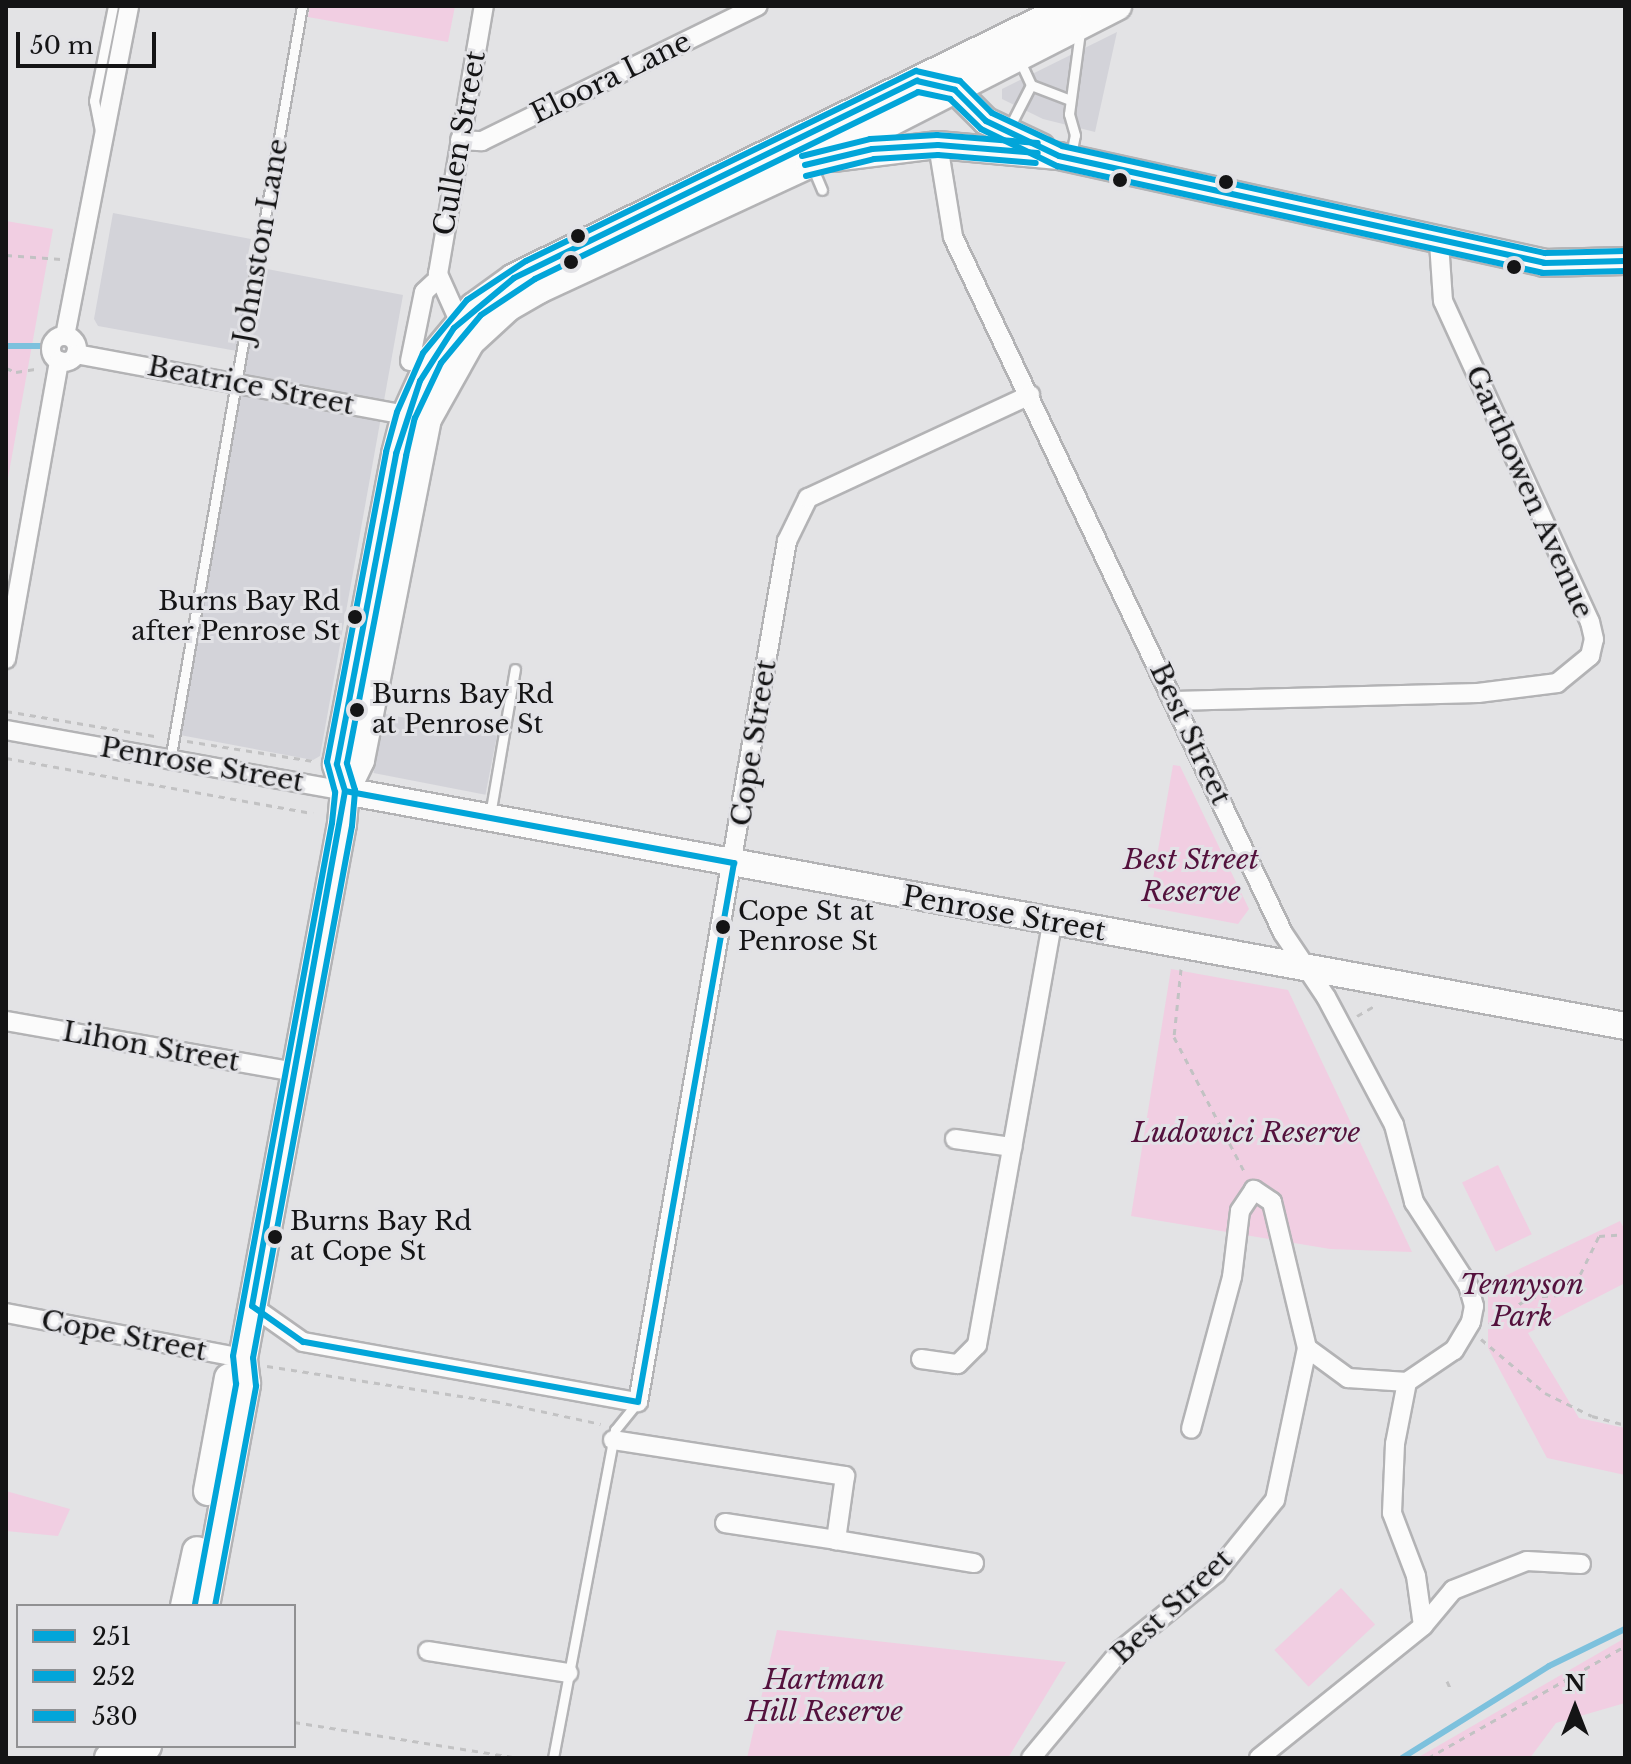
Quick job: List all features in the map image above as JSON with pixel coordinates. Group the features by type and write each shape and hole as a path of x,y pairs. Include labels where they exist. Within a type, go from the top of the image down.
{"main road":[{"path":"205,1604 246,1384 253,1362 252,1306 345,791 337,764 416,417 464,332 532,292 805,151 917,81 1076,15 1117,6"},
{"path":"805,151 955,90 1018,57 1076,15"},
{"path":"917,81 955,90 970,110 1065,157"},
{"path":"805,151 938,145 1065,157 1439,243 1544,263 1625,261"},
{"name":"Penrose Street","path":"345,791 1052,924 1625,1026"},
{"path":"185,1604 228,1379 253,1362"}],"street":[{"path":"6,659 65,361 74,340 65,336 104,150 129,6"},
{"name":"Cullen Street","path":"410,361 424,292 437,280 484,6"},
{"name":"Eloora Lane","path":"460,140 482,141 758,6"},
{"name":"Best Street","path":"938,145 953,237 1283,933 1394,1125 1414,1202 1468,1285 1474,1306 1474,1328"},
{"name":"Garthowen Avenue","path":"1174,701 1478,693 1557,683 1590,656 1594,639 1590,622 1443,301 1439,243"},
{"path":"437,280 464,332"},
{"name":"Beatrice Street","path":"65,361 236,383 416,417"},
{"name":"Cope Street","path":"638,1402 734,863 787,541 808,498 1030,395"},
{"name":"Penrose Street","path":"6,730 345,791"},
{"path":"921,1359 958,1364 977,1345 1052,924"},
{"name":"Lihon Street","path":"6,1021 296,1072"},
{"path":"955,1139 1012,1147"},
{"path":"1191,1429 1232,1277 1240,1211 1254,1190"},
{"name":"Best Street","path":"1031,1758 1121,1650 1216,1573 1275,1500 1307,1348 1272,1202 1254,1190"},
{"path":"252,1306 303,1342 638,1402"},
{"name":"Cope Street","path":"6,1313 253,1362"},
{"path":"1307,1348 1348,1378 1407,1382 1454,1350 1474,1328"},
{"path":"1407,1382 1395,1444 1392,1513 1416,1576 1423,1626"},
{"path":"614,1435 845,1476 836,1540"},
{"path":"725,1523 974,1563"},
{"path":"1259,1758 1423,1626 1453,1590 1527,1561 1581,1564"},
{"path":"428,1651 568,1673"}],"lane":[{"path":"104,150 94,101 113,6"},
{"name":"Johnston Lane","path":"170,760 302,6"},
{"path":"1065,157 1075,135 1070,100 1076,15"},
{"path":"1018,57 1031,85 1070,100"},
{"path":"1008,131 1031,85"},
{"path":"805,151 822,190"},
{"path":"489,818 515,669"},
{"path":"553,1758 614,1435 638,1402"}],"path":[{"path":"6,255 81,261"},
{"path":"6,368 65,361"},
{"path":"6,758 313,813"},
{"path":"1181,969 1174,1037 1254,1190"},
{"path":"1625,1234 1599,1236 1575,1285 1558,1295 1530,1297 1474,1328 1545,1393 1592,1416 1625,1425"},
{"path":"253,1362 590,1419 614,1435"},
{"path":"1428,1758 1625,1646"},
{"path":"1447,1681 1451,1690"},
{"path":"296,1722 520,1758"}],"shaded area":[{"path":"1117,32 1095,132 1043,119 1002,99 1002,89"},
{"path":"113,213 251,239 246,265 403,295 320,756 313,760 180,735 248,353 98,326 94,319"},
{"path":"385,714 497,736 485,795 374,773"}],"green space":[{"path":"310,6 455,6 448,42 308,17"},
{"path":"6,221 53,229 6,489"},
{"name":"Best Street Reserve","path":"1173,765 1180,766 1249,909 1238,924 1148,907"},
{"name":"Ludowici Reserve","path":"1171,969 1288,990 1412,1252 1330,1249 1131,1216"},
{"path":"1498,1165 1532,1234 1496,1252 1462,1183"},
{"name":"Tennyson Park","path":"1620,1221 1625,1230 1625,1283 1528,1333 1579,1418 1625,1428 1625,1475 1547,1458 1488,1348 1488,1284"},
{"path":"6,1491 70,1509 58,1536 6,1531"},
{"path":"1341,1588 1375,1625 1309,1687 1274,1650"},
{"name":"Hartman Hill Reserve","path":"777,1630 1066,1662 1008,1758 747,1758"},
{"path":"1625,1638 1625,1703 1556,1723 1530,1758 1417,1758"}],"waterway":[{"path":"6,346 42,346"},
{"path":"1402,1758 1549,1666 1625,1629"}],"transit line":[{"name":"530","path":"195,1604 236,1384 233,1356 332,823 335,792 327,762 386,452 397,412 423,353 467,300 526,261 916,71 960,81 992,113 1062,146 1545,253 1625,251"},
{"name":"251","path":"345,791 337,764 396,454 420,381 454,328 514,278 917,81 955,90 986,121 1059,156 1544,263 1625,261"},
{"name":"252","path":"215,1604 256,1386 253,1358 352,826 355,790 347,763 406,456 415,418 441,363 481,315 535,279 918,92 950,99 981,129 1057,166 1542,273 1625,271"},
{"name":"530","path":"802,156 870,139 937,135 1038,143"},
{"name":"251","path":"805,165 872,149 938,145 1038,153"},
{"name":"252","path":"806,176 874,159 938,155 1036,163"},
{"name":"251","path":"345,791 734,863 638,1402 303,1342 252,1306 345,791"}],"place":[{"name":"Burns Bay Rd after Penrose St","path":"355,617"},
{"name":"Burns Bay Rd at Penrose St","path":"357,710"},
{"name":"Cope St at Penrose St","path":"723,927"},
{"name":"Burns Bay Rd at Cope St","path":"275,1237"}]}
